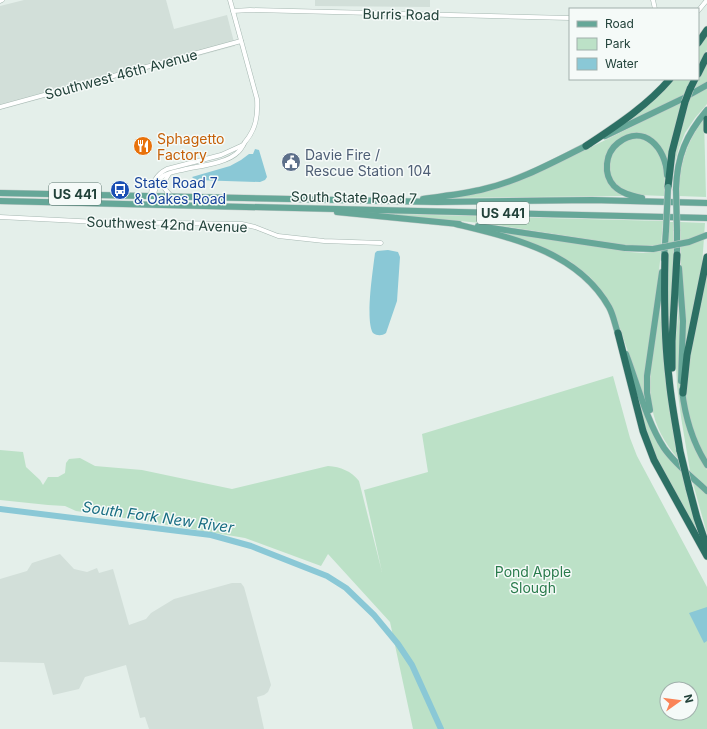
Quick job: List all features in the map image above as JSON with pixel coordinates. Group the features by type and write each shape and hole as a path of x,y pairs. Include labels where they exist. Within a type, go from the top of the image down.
{"highway":[{"path":"699,42 707,30"},
{"path":"699,72 707,56"},
{"path":"586,146 636,111 669,80"},
{"path":"668,187 675,136 685,102 694,80"},
{"path":"707,119 707,130"},
{"path":"665,254 665,301 668,372 671,397 680,450 689,488 697,518 707,546"},
{"path":"677,255 672,367 680,450"},
{"path":"683,393 686,360 707,257"},
{"path":"618,333 642,432 654,460 707,556"}],"main road":[{"path":"405,201 467,193 505,183 524,176 682,99 707,85"},
{"path":"707,110 693,128 683,146 678,167 676,189 677,255 683,321 681,379 690,430 707,465"},
{"path":"654,201 627,194 614,186 610,180 606,168 609,154 617,143 624,139 639,136 656,144 662,152 665,160 668,187 665,254 647,376 647,397 655,431"},
{"name":"South State Road 7","path":"0,193 468,202 592,200 707,202"},
{"path":"43,202 52,199 56,194"},
{"name":"South State Road 7","path":"0,201 707,218"},
{"path":"298,208 519,231 625,248 653,249 689,242 707,235"},
{"path":"456,224 502,235 523,242 563,260 575,268 590,282 602,297 613,316 655,431 665,449 707,491"}],"street":[{"path":"152,196 160,179 166,174 220,162 238,153 243,144 251,135 255,125 258,114 257,99 230,0"},
{"path":"699,10 707,0"},
{"name":"Burris Road","path":"233,11 250,10 569,18"},
{"name":"Southwest 46th Avenue","path":"0,107 241,41"},
{"path":"152,205 152,186 155,178 166,168 221,155 243,144"},
{"path":"204,165 211,158"},
{"path":"171,173 164,182 165,189 171,196"},
{"name":"Southwest 42nd Avenue","path":"0,217 98,222 242,224 255,227 278,236 324,241 381,244"}],"shaded area":[{"path":"24,0 166,0 174,29 227,15 235,46 0,110 0,6"},
{"path":"315,0 430,0 430,7 315,6"},
{"path":"60,554 74,569 87,572 97,568 99,573 113,569 129,625 146,619 151,613 174,599 232,583 241,583 244,587 271,685 268,692 257,697 264,729 149,729 145,717 140,718 126,665 85,677 79,689 53,695 44,663 0,662 0,579 27,571 32,563"}],"green space":[{"path":"707,34 707,50 699,67 699,46"},
{"path":"707,62 707,83 694,90"},
{"path":"671,80 693,80 687,94 617,130"},
{"path":"707,88 707,104 685,133 675,162 667,161 662,148 643,135 613,144 606,172 624,196 452,198 519,178 551,165 614,136"},
{"path":"704,119 706,197 679,196 680,175 685,155 692,137"},
{"path":"633,138 644,139 658,150 665,174 664,196 628,193 614,183 609,173 610,157 619,144"},
{"path":"396,214 663,221 661,245 646,246 625,245 491,224"},
{"path":"669,222 673,222 674,255 668,330 667,275"},
{"path":"680,222 705,223 702,266 686,349 684,349 685,311 681,267"},
{"path":"496,231 630,252 643,253 661,251 646,404 615,314 601,290 590,277 571,262 542,248"},
{"path":"707,271 707,462 694,433 688,412 685,380"},
{"path":"680,298 680,393 700,457 707,470 707,487 690,471 681,417 677,386 675,346"},
{"path":"660,310 664,361 679,460 661,434 652,408 650,395 651,366"},
{"path":"630,370 651,427 681,469 696,527 694,528 650,447"},
{"name":"Pond Apple Slough","path":"613,376 630,438 637,456 707,587 707,729 413,729 390,622 328,554 321,566 245,538 76,511 65,506 0,500 0,450 23,452 26,467 40,480 43,485 48,477 58,477 65,473 66,463 69,459 80,458 95,466 142,470 232,489 328,466 337,467 349,472 359,481 382,572 364,490 428,472 422,434"},
{"path":"692,480 707,494 707,534"}],"water":[{"path":"255,149 259,150 267,177 265,180 260,182 195,180 192,177 230,166 249,154 253,154"},
{"path":"388,250 398,252 400,257 397,301 386,333 383,335 378,335 373,333 371,327 370,294 375,253 377,251"},
{"path":"707,607 707,641 704,643 689,613"}],"waterway":[{"name":"South Fork New River","path":"0,509 211,535 251,546 327,576 346,588 374,615 398,644 412,665 441,729"}],"place":[{"name":"Sphagetto Factory","path":"143,146"},
{"name":"Davie Fire / Rescue Station 104","path":"291,162"},
{"name":"State Road 7 & Oakes Road","path":"120,190"}]}
